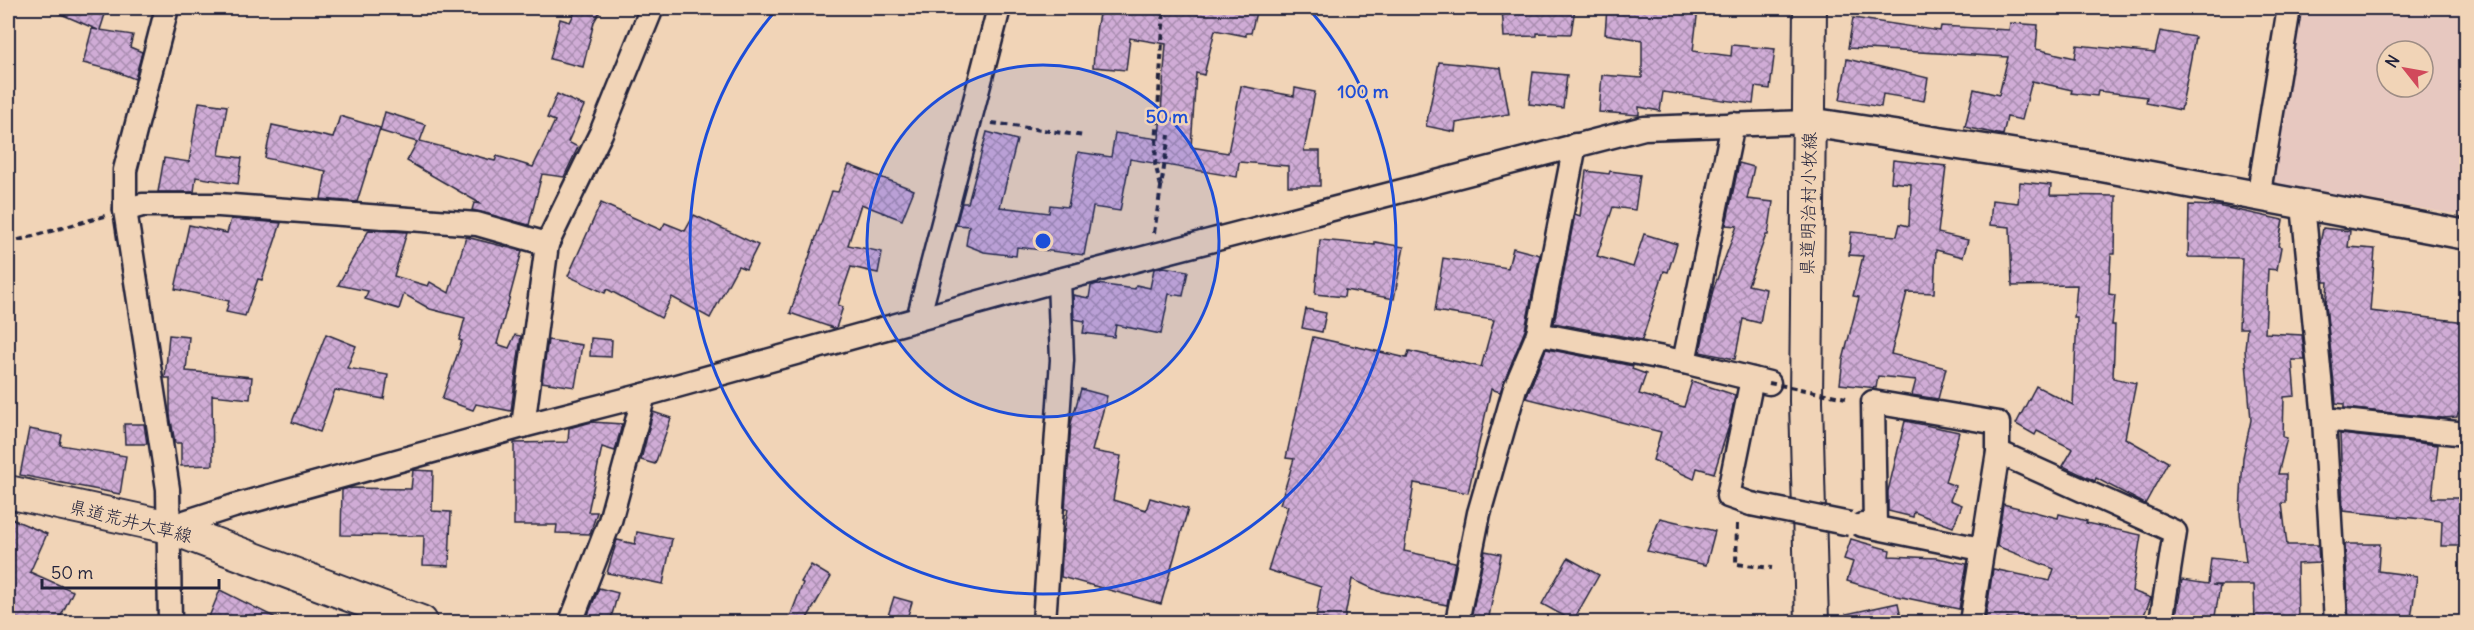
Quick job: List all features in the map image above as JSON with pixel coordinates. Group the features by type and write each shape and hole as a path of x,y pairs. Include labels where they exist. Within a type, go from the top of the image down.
{"main road":[{"name":"県道明治村小牧線","path":"1810,8 1806,401 1812,622"},
{"name":"県道明治村小牧線","path":"1794,622 1806,401"},
{"name":"県道荒井大草線","path":"8,492 169,527 421,622"}],"street":[{"path":"167,8 125,170 125,210 168,489 170,622"},
{"path":"523,426 547,244 601,133 652,8"},
{"path":"918,319 999,8"},
{"path":"2258,198 2289,8"},
{"path":"169,527 234,506 1059,280 1644,128 1809,122 2102,167 2258,198 2466,235"},
{"path":"1684,362 1733,124"},
{"path":"1457,622 1479,513 1515,388 1538,334 1575,145"},
{"path":"125,210 142,205 219,205 477,224 547,244"},
{"path":"2303,205 2324,419 2336,622"},
{"path":"1044,622 1062,360 1059,280"},
{"path":"1538,334 1684,362 1760,381 1728,496 1745,503 1981,549"},
{"path":"571,622 610,521 644,395"},
{"path":"1875,527 1873,402 1998,423 1998,452 1971,622"},
{"path":"2324,419 2466,434"},
{"path":"1998,452 2175,532 2161,622"}],"path":[{"path":"1161,186 1155,164 1164,8"},
{"path":"969,120 1084,136"},
{"path":"1150,257 1169,135"},
{"path":"8,243 125,210"},
{"path":"1760,381 1846,398"},
{"path":"1745,503 1736,564 1772,568"}],"shaded area":[{"path":"2299,8 2466,8 2466,216 2276,184 2271,174"}],"building":[{"path":"47,8 107,8 100,30 133,35 130,47 142,52 135,79 83,63 92,29 98,30"},
{"path":"577,8 602,8 594,22 583,67 550,59 560,19 570,22"},
{"path":"1100,8 1257,8 1251,33 1246,33 1246,36 1215,30 1204,75 1196,73 1191,147 1228,153 1241,86 1294,96 1295,88 1315,92 1304,151 1320,151 1320,186 1288,186 1288,166 1239,162 1237,177 1130,159 1120,211 1093,207 1084,255 1017,247 1016,256 984,252 966,245 969,226 956,225 962,203 968,203 987,132 1017,140 1000,207 1049,213 1050,205 1068,207 1078,152 1111,157 1115,133 1159,139 1166,44 1130,38 1126,70 1093,67"},
{"path":"1502,8 1575,8 1571,34 1537,33 1537,36 1504,37"},
{"path":"1607,8 1698,8 1693,51 1731,56 1732,45 1775,49 1770,89 1755,87 1753,104 1663,92 1660,111 1639,107 1639,115 1599,112 1602,75 1642,78 1642,40 1605,34"},
{"path":"1853,18 1940,31 1941,26 2009,30 2010,23 2038,25 2036,49 2075,58 2077,45 2155,53 2160,31 2195,37 2181,110 2146,103 2147,97 2098,91 2097,96 2071,93 2072,90 2032,81 2022,120 2007,117 2003,135 1965,127 1974,89 1999,95 2008,57 1848,48"},
{"path":"1847,59 1928,78 1924,101 1883,94 1881,107 1840,100"},
{"path":"1439,62 1501,68 1509,114 1456,123 1455,132 1426,126"},
{"path":"1533,72 1567,75 1563,108 1529,104"},
{"path":"557,94 584,106 568,142 578,147 564,177 542,174 529,225 472,210 474,203 481,204 407,161 417,142 380,131 385,112 426,125 420,141 495,161 497,156 533,167 555,121 547,118"},
{"path":"199,102 227,106 219,155 242,158 238,184 196,177 194,192 158,192 164,158 189,162"},
{"path":"340,116 380,128 357,202 321,199 326,171 265,158 272,125 333,138"},
{"path":"1893,160 1946,166 1938,233 1968,240 1963,257 1936,250 1934,293 1907,292 1891,354 1946,368 1938,399 1912,395 1916,380 1878,376 1876,388 1840,384 1843,360 1859,297 1853,296 1863,256 1849,255 1851,232 1897,236 1900,224 1909,226 1911,184 1891,182"},
{"path":"1739,163 1754,167 1747,199 1773,202 1768,235 1766,235 1748,285 1766,289 1760,323 1743,319 1735,359 1700,352 1713,290 1737,226 1726,225"},
{"path":"849,165 914,190 902,220 861,204 848,245 882,252 878,273 851,267 838,305 843,307 836,328 833,328 790,313 832,191 838,192"},
{"path":"1586,171 1640,175 1635,210 1613,207 1597,256 1633,267 1644,234 1677,244 1668,272 1664,271 1642,340 1554,323 1575,214 1580,216"},
{"path":"2020,182 2051,185 2050,195 2116,196 2115,254 2111,254 2109,294 2115,295 2112,325 2115,325 2113,378 2136,383 2125,438 2168,462 2145,504 2096,478 2095,481 2063,466 2073,449 2037,431 2035,435 2016,424 2036,386 2073,405 2077,318 2074,318 2077,285 2012,286 2010,227 1990,225 1992,200 2018,203"},
{"path":"601,203 661,230 665,223 685,231 694,215 758,245 746,269 738,266 710,318 672,297 661,318 607,289 605,293 568,276"},
{"path":"2189,205 2218,206 2283,220 2278,246 2281,247 2277,270 2268,269 2265,333 2302,335 2305,360 2292,360 2295,396 2284,397 2283,437 2287,438 2278,474 2286,474 2286,503 2282,503 2287,545 2318,545 2319,563 2297,564 2298,622 2255,622 2254,585 2212,585 2220,586 2214,622 2175,622 2182,580 2208,584 2211,558 2246,562 2240,513 2243,457 2251,420 2245,350 2247,328 2239,328 2242,258 2188,257"},
{"path":"231,219 281,223 262,280 258,279 245,316 226,312 229,301 175,289 189,225 227,233"},
{"path":"2323,228 2350,231 2348,247 2375,249 2370,311 2466,322 2466,415 2458,413 2457,417 2442,418 2344,408 2344,404 2336,403 2326,305 2328,282 2324,282 2320,244"},
{"path":"369,230 407,232 394,276 428,286 430,282 449,293 466,237 522,251 497,344 509,348 515,335 521,336 511,411 476,404 473,410 442,399 462,341 459,340 465,318 430,309 404,294 399,309 365,299 368,291 338,285"},
{"path":"1320,240 1375,245 1375,242 1404,247 1394,299 1345,290 1344,297 1315,294"},
{"path":"1513,248 1540,255 1525,330 1500,392 1491,389 1468,493 1414,483 1404,551 1455,562 1447,605 1378,591 1352,579 1344,622 1316,618 1321,587 1268,570 1288,506 1280,504 1294,459 1286,458 1313,337 1407,358 1409,351 1481,367 1494,320 1435,311 1443,258 1508,268"},
{"path":"1164,267 1188,271 1183,296 1169,294 1161,334 1116,325 1114,337 1083,333 1085,321 1074,319 1073,295 1089,298 1091,286 1097,284 1135,289 1136,285 1150,288 1154,269"},
{"path":"1306,309 1326,313 1322,332 1302,328"},
{"path":"326,334 356,346 347,368 388,375 384,399 335,390 320,432 292,422"},
{"path":"169,335 189,337 186,371 252,377 250,399 212,395 213,465 181,466 181,443 175,443 170,415 170,378 165,378"},
{"path":"591,338 612,340 611,357 590,356"},
{"path":"548,340 582,345 575,387 542,382"},
{"path":"1546,349 1633,366 1632,369 1646,374 1639,394 1684,407 1692,381 1735,395 1729,426 1714,473 1697,468 1694,479 1653,460 1661,432 1526,398"},
{"path":"1081,389 1107,396 1092,451 1121,456 1113,500 1146,510 1150,498 1188,509 1161,604 1061,577 1063,537 1068,509 1065,509 1071,423"},
{"path":"653,412 671,418 655,464 641,460"},
{"path":"1905,421 1959,432 1945,482 1956,486 1950,500 1962,505 1953,527 1914,512 1913,517 1888,511 1888,491"},
{"path":"592,422 622,424 615,451 602,447 588,512 597,512 590,534 556,533 557,525 514,525 514,443 568,442 569,428"},
{"path":"124,424 144,424 147,444 125,444"},
{"path":"29,429 62,435 60,445 126,456 120,494 20,475"},
{"path":"2340,434 2438,445 2432,498 2464,498 2464,546 2441,546 2442,521 2343,511"},
{"path":"413,470 433,471 432,511 451,512 449,566 423,565 424,536 341,535 342,490 349,488 411,489"},
{"path":"2003,504 2058,518 2059,514 2087,521 2086,523 2141,535 2132,591 2151,598 2141,622 2127,617 2124,622 2092,622 2071,614 2069,622 2048,622 2023,616 2022,621 2007,618 2006,622 1985,622 1993,569 2050,581 2054,569 1997,546"},
{"path":"1660,518 1715,531 1706,565 1647,551"},
{"path":"12,519 47,534 30,572 73,591 58,622 8,622 8,529"},
{"path":"637,532 672,539 663,584 607,573 617,540 635,544"},
{"path":"1851,539 1890,550 1889,556 1937,558 1967,564 1959,609 1897,596 1847,581 1853,562 1844,559"},
{"path":"2345,544 2380,544 2378,571 2417,576 2411,619 2374,615 2374,621 2349,622"},
{"path":"1485,551 1501,554 1488,622 1471,619"},
{"path":"1568,558 1599,575 1573,621 1542,604"},
{"path":"811,565 831,577 805,622 788,622 803,583 801,582"},
{"path":"599,588 618,593 610,622 585,622"},
{"path":"220,590 284,622 207,622"},
{"path":"894,597 912,602 906,622 886,622"},
{"path":"1898,603 1902,622 1847,622 1846,614"}]}
